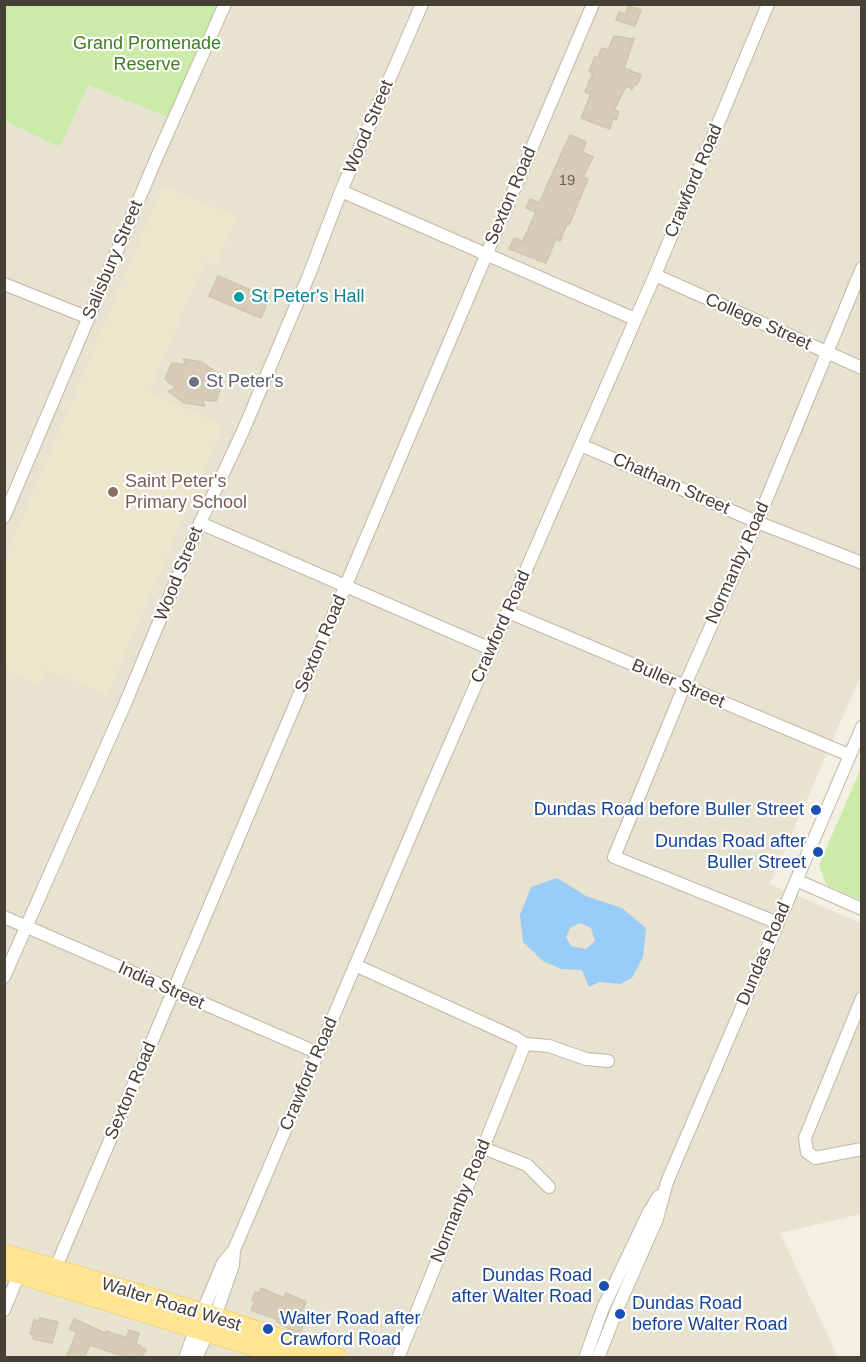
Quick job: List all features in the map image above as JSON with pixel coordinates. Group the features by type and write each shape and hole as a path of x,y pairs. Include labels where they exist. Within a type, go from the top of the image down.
{"main road":[{"name":"Walter Road West","path":"4,1254 16,1268 337,1358"},
{"name":"Walter Road West","path":"206,1323 293,1358"}],"street":[{"name":"Salisbury Street","path":"4,517 156,159 225,4"},
{"name":"Wood Street","path":"4,977 125,704 200,523 243,431 309,275 341,191 422,4"},
{"name":"Sexton Road","path":"52,1277 593,4"},
{"name":"Crawford Road","path":"196,1358 223,1263 234,1250 491,649 655,275 768,4"},
{"path":"341,191 635,319"},
{"name":"Normanby Road","path":"778,923 614,857 684,687 757,522 861,268"},
{"name":"College Street","path":"655,275 861,369"},
{"path":"4,285 89,318"},
{"name":"Chatham Street","path":"581,445 757,522 861,563"},
{"path":"200,523 491,649"},
{"name":"Buller Street","path":"507,612 849,755"},
{"name":"Dundas Road","path":"585,1358 603,1308 648,1214 667,1182 861,727"},
{"path":"796,880 861,909"},
{"name":"India Street","path":"4,917 318,1053"},
{"path":"355,965 525,1044 549,1046 586,1059 608,1061"},
{"path":"861,998 804,1138 807,1152 815,1158 861,1149"},
{"name":"Normanby Road","path":"398,1358 525,1044"},
{"path":"483,1148 527,1165 549,1187"},
{"name":"Dundas Road","path":"598,1358 657,1219 667,1182"},
{"path":"4,1310 16,1268"},
{"name":"Crawford Road","path":"186,1358 206,1323"}],"shaded area":[{"path":"5,5 861,5 861,675 770,884 861,923 861,1214 780,1233 838,1357 5,1358"},
{"name":"Saint Peter's Primary School","path":"163,186 237,217 216,265 205,261 149,392 223,425 107,695 46,669 39,685 5,670 5,559"}],"green space":[{"name":"Grand Promenade Reserve","path":"5,5 225,5 175,120 88,85 60,147 5,121"},
{"path":"861,768 861,900 826,885 819,865"}],"water":[{"path":"557,878 586,896 622,908 646,928 643,957 632,978 620,984 599,982 589,987 582,970 561,969 543,961 523,942 520,915 531,887","holes":["580,923 591,928 595,941 586,949 571,946 566,937 570,928"]}],"building":[{"path":"628,6 641,10 635,26 616,20 619,12 626,14"},
{"path":"614,36 634,39 624,68 641,75 637,85 634,84 632,89 626,86 614,110 619,112 616,120 613,119 610,129 581,118 591,94 585,92 593,73 589,71 602,48 608,50"},
{"path":"570,135 586,142 582,152 593,157 583,177 588,179 569,225 567,224 560,241 556,239 546,263 509,249 514,238 523,241 536,212 526,208 530,199 539,203"},
{"name":"St Peter's Hall","path":"218,276 269,298 261,318 209,296"},
{"name":"St Peter's","path":"183,359 202,362 218,374 212,376 222,385 216,401 202,400 205,406 184,403 168,391 176,388 165,379 172,363 186,365"},
{"path":"261,1288 284,1298 286,1293 306,1302 302,1312 308,1314 300,1333 289,1329 276,1319 251,1310 255,1302 252,1300 255,1292 259,1293"},
{"path":"40,1318 58,1322 52,1343 33,1339 34,1335 30,1334 34,1320 39,1321"},
{"path":"74,1319 105,1333 106,1331 127,1338 129,1330 139,1333 136,1343 146,1350 141,1358 128,1358 90,1345 84,1358 66,1358 77,1332 70,1329"}],"place":[{"name":"St Peter's Hall","path":"239,297"},
{"name":"St Peter's","path":"194,382"},
{"name":"Saint Peter's Primary School","path":"113,492"},
{"name":"Dundas Road before Buller Street","path":"816,810"},
{"name":"Dundas Road after Buller Street","path":"818,852"},
{"name":"Dundas Road after Walter Road","path":"604,1286"},
{"name":"Dundas Road before Walter Road","path":"620,1314"},
{"name":"Walter Road after Crawford Road","path":"268,1329"}]}
